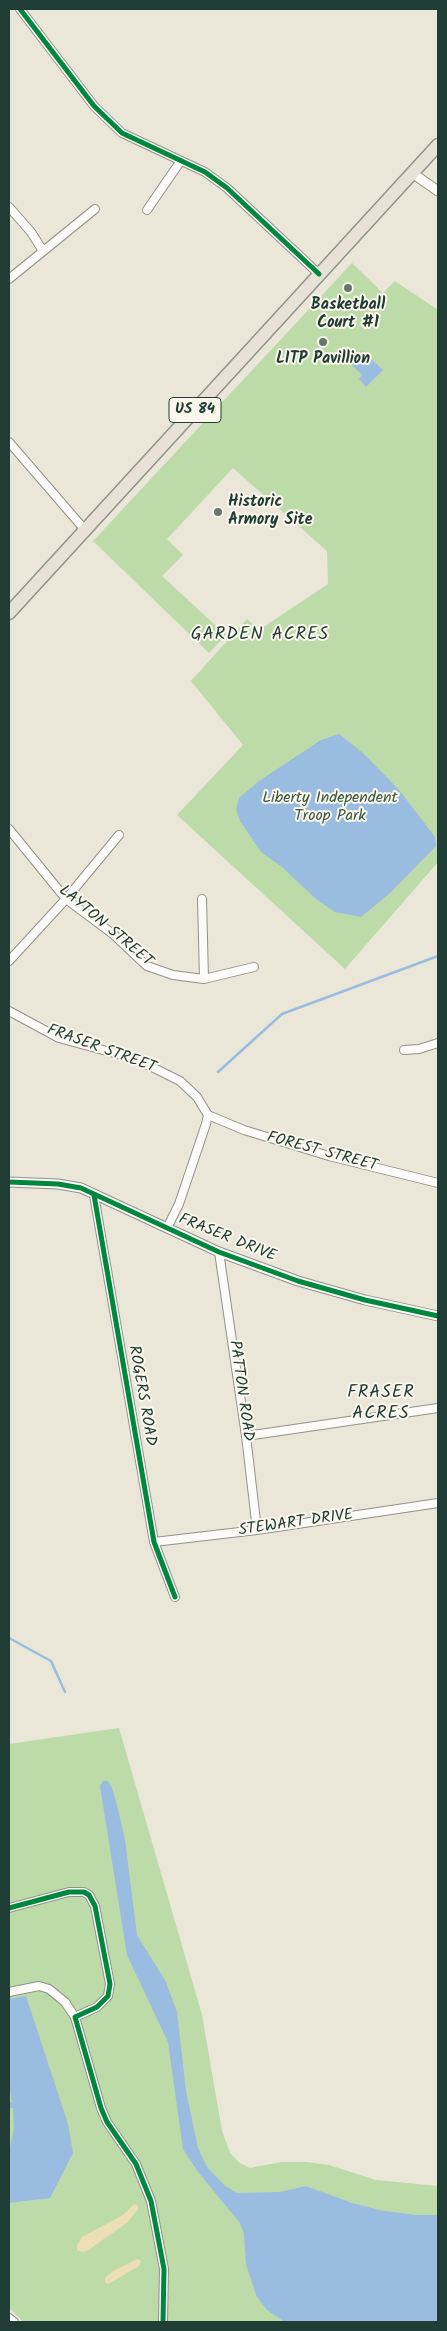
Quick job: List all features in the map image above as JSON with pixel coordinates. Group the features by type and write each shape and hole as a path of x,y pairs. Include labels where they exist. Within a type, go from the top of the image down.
{"highway":[{"name":"US 84","path":"9,613 438,144"}],"street":[{"path":"20,9 94,106 122,133 180,162 205,172 227,188 319,274"},
{"path":"147,210 180,162"},
{"path":"412,173 438,191"},
{"path":"9,207 31,232 43,251"},
{"path":"9,279 95,209"},
{"path":"9,442 84,530"},
{"name":"LAYTON STREET","path":"9,829 66,898 113,934 146,966 173,975 204,979 254,967"},
{"path":"9,961 119,836"},
{"path":"202,899 204,979"},
{"name":"FRASER STREET","path":"9,1011 59,1038 136,1059 164,1072 180,1081 197,1097 208,1115"},
{"path":"404,1050 419,1049 438,1043"},
{"path":"167,1228 179,1204 208,1115"},
{"name":"FOREST STREET","path":"208,1115 244,1130 329,1156 438,1183"},
{"name":"FRASER DRIVE","path":"9,1182 58,1184 81,1188 219,1252 298,1281 365,1300 438,1316"},
{"name":"ROGERS ROAD","path":"94,1195 154,1542 175,1597"},
{"name":"PATTON ROAD","path":"219,1252 246,1436 257,1530"},
{"path":"246,1436 438,1408"},
{"name":"STEWART DRIVE","path":"154,1542 257,1530 438,1502"},
{"path":"9,1908 69,1892 84,1892 89,1895 95,1906 110,1984 108,1996 97,2007 75,2017"},
{"path":"9,1992 39,1986 49,1990 65,2002 75,2017 101,2108 107,2122 136,2164 151,2200 164,2269 163,2322"},
{"path":"9,2318 14,2322"}],"green space":[{"name":"Liberty Independent Troop Park","path":"352,263 383,293 395,281 438,310 438,862 345,969 177,815 243,745 191,681 247,619 259,630 328,584 327,551 233,468 167,539 183,555 162,576 226,635 209,653 93,541"},
{"path":"119,1728 202,2015 222,2131 230,2153 240,2163 250,2168 281,2162 307,2162 329,2165 376,2180 438,2186 438,2322 24,2322 9,2308 9,1744"}],"sand":[{"path":"134,2204 137,2205 138,2209 128,2222 87,2251 77,2250 77,2245 82,2237 123,2215"},
{"path":"137,2259 141,2261 139,2266 108,2284 105,2282 105,2278 113,2271"}],"water":[{"path":"362,351 383,370 366,387 359,379 362,375 350,363"},
{"path":"339,734 364,754 400,791 435,837 436,846 390,893 361,917 335,912 316,899 282,867 261,852 240,821 236,809 239,798 259,781 321,740"},
{"path":"103,1781 108,1781 112,1788 125,1840 137,1935 166,1982 177,2012 186,2091 198,2148 207,2167 225,2186 237,2193 280,2192 306,2186 352,2203 384,2211 417,2215 438,2215 438,2322 285,2322 267,2310 256,2295 246,2264 244,2234 240,2223 198,2172 183,2149 168,2042 127,1955 100,1786"},
{"path":"26,1996 68,2124 73,2153 50,2198 9,2203 9,2152 14,2128 13,2108 9,2108 9,2103 12,2102 9,2085 9,1999"}],"waterway":[{"path":"218,1072 282,1014 438,956"},
{"path":"9,1638 51,1661 65,1692"}],"cycle path":[{"path":"20,9 94,106 122,133 205,172 227,188 319,274"},
{"path":"9,1182 58,1184 81,1188 219,1252 298,1281 365,1300 438,1316"},
{"path":"94,1195 154,1542 175,1597"},
{"path":"9,1908 69,1892 84,1892 89,1895 95,1906 110,1984 108,1996 97,2007 75,2017 101,2108 107,2122 136,2164 151,2201 164,2269 163,2322"}],"place":[{"name":"Basketball Court #1","path":"348,288"},
{"name":"LITP Pavillion","path":"323,342"},
{"name":"Historic Armory Site","path":"218,512"}],"district":[{"name":"GARDEN ACRES","path":"260,636"},
{"name":"FRASER ACRES","path":"381,1404"}]}
